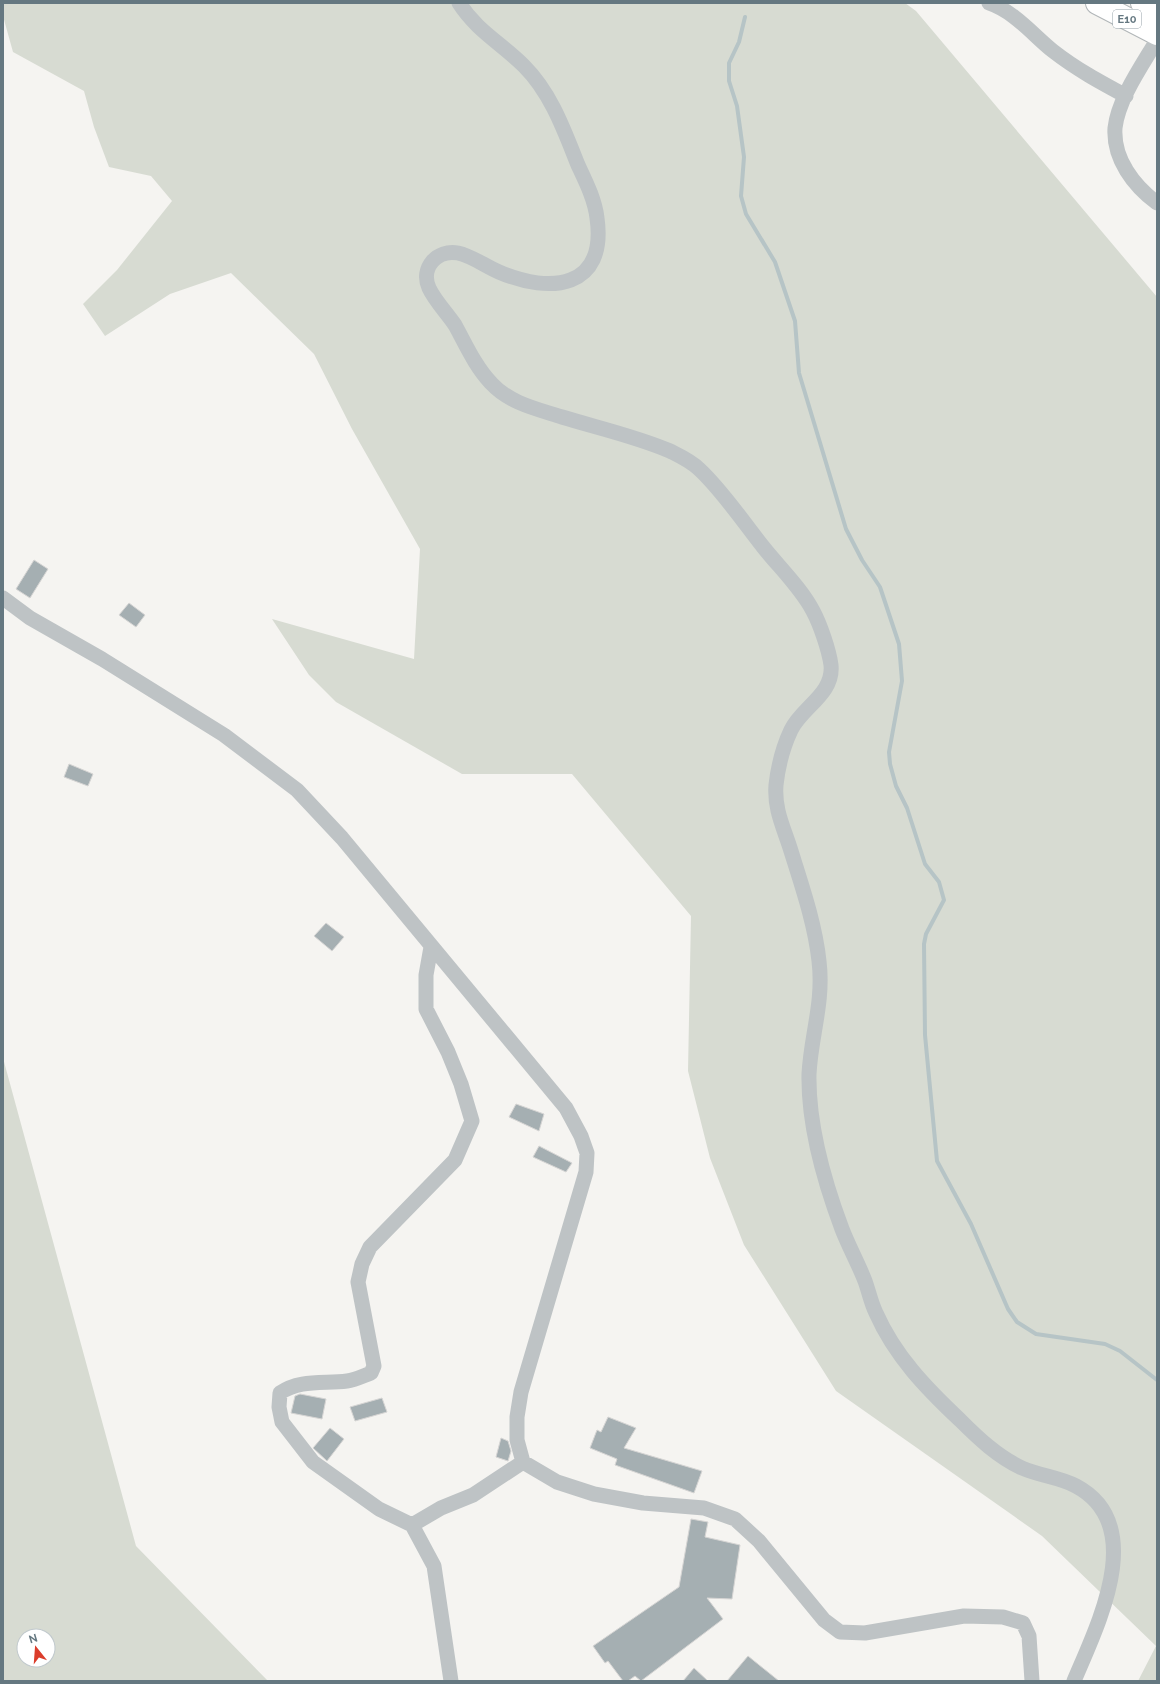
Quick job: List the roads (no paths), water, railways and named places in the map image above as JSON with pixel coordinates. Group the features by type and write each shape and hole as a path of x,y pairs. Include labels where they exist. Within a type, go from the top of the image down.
{"highway":[{"name":"E10","path":"1097,3 1157,34"},
{"name":"E10","path":"1142,3 1157,11"}],"street":[{"path":"459,3 477,27 524,66 549,100 589,191 598,220 598,237 596,254 590,266 583,275 562,283 515,278 462,254 450,252 438,255 434,259 427,270 427,282 453,322 482,373 501,393 530,406 655,446 691,463 712,483 802,595 816,616 831,662 830,679 824,690 792,728 778,771 775,794 779,819 790,846 815,935 820,965 820,1002 809,1073 815,1140 842,1228 865,1281 876,1313 900,1358 936,1397 986,1445 1023,1469 1056,1478 1078,1487 1093,1498 1108,1516 1114,1540 1114,1562 1108,1593 1074,1681"},
{"path":"989,3 1015,17 1052,50 1080,70 1128,92"},
{"path":"1157,40 1128,92 1115,129 1120,156 1132,180 1141,191 1157,203"},
{"path":"3,598 30,618 102,659 224,735 297,790 342,838 566,1108 588,1153 586,1172 521,1392 517,1417 517,1440 523,1462 557,1482 594,1494 643,1503 704,1508 735,1519 759,1541 824,1620 840,1632 865,1633 964,1616 1003,1617 1023,1623 1029,1636 1032,1681"},
{"path":"431,947 426,974 426,1009 448,1052 461,1084 472,1121 455,1160 370,1247 362,1264 358,1282 374,1366 371,1373 348,1381 305,1383 287,1388 280,1393 279,1408 282,1422 313,1462 379,1509 412,1525 434,1566 451,1681"},
{"path":"412,1525 441,1508 474,1495 523,1462"}],"waterway":[{"path":"745,17 739,42 729,63 729,81 737,106 744,157 741,196 746,214 775,262 795,321 799,373 846,529 862,560 880,587 899,644 902,681 889,752 890,764 896,786 907,808 925,864 939,882 944,900 926,934 924,944 925,1035 937,1161 971,1224 1008,1309 1017,1322 1036,1334 1105,1344 1120,1351 1157,1380"}]}
